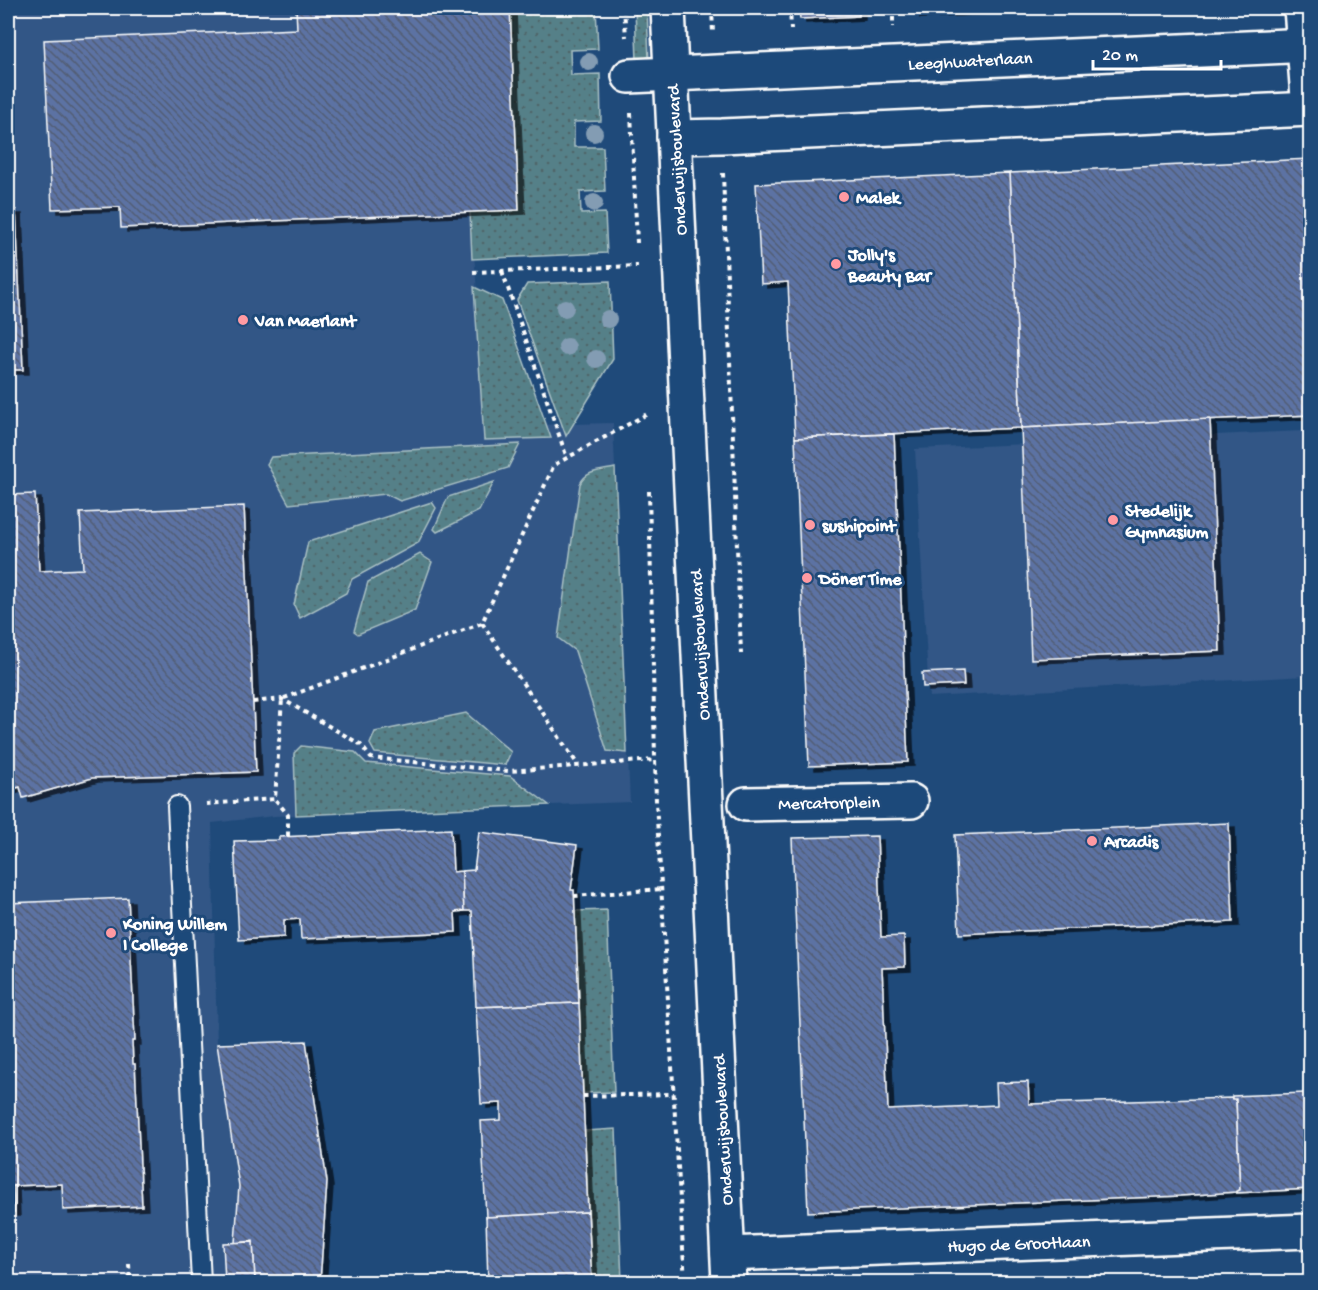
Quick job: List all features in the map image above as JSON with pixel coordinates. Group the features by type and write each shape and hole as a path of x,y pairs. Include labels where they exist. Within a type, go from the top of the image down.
{"street":[{"name":"Onderwijsboulevard","path":"669,8 728,1268"},
{"path":"674,136 722,136 1310,110 1307,45 1301,8"},
{"name":"Leeghwaterlaan","path":"629,76 1307,45"},
{"name":"Mercatorplein","path":"746,804 911,801"},
{"name":"Hugo de Grootlaan","path":"728,1268 1311,1231"}],"lane":[{"path":"177,806 201,1282"}],"path":[{"path":"790,8 791,36"},
{"path":"722,136 741,661"},
{"path":"632,139 639,278"},
{"path":"473,272 638,266"},
{"path":"502,271 567,458"},
{"path":"253,702 282,699 483,623 554,465 647,414 647,422"},
{"path":"649,485 655,760 685,1282"},
{"path":"483,623 578,765"},
{"path":"282,699 360,744 371,758 509,771 655,760"},
{"path":"282,699 274,800 288,815 288,836"},
{"path":"177,806 274,800"},
{"path":"574,896 661,889"},
{"path":"583,1096 674,1094"},
{"path":"129,1264 130,1282"}],"shaded area":[{"name":"Koning Willem I College","path":"8,8 510,8 519,210 471,213 487,426 613,423 630,802 275,816 212,823 217,1044 239,1186 235,1243 223,1244 225,1282 8,1282"},
{"name":"Stedelijk Gymnasium","path":"1303,431 1310,591 1310,661 1306,676 929,697 915,449"}],"green space":[{"path":"510,8 596,8 598,49 570,50 571,75 600,74 601,121 574,122 574,147 603,147 605,191 580,192 581,214 605,213 607,253 472,259 470,212 519,210"},
{"path":"635,8 647,8 649,60 637,61"},
{"path":"610,281 613,359 566,436 517,300 527,284"},
{"path":"474,287 502,300 551,438 484,440"},
{"path":"520,444 508,468 400,501 386,494 289,504 267,464 271,457"},
{"path":"615,468 627,753 607,751 575,651 558,638 580,484 590,474"},
{"path":"494,482 479,511 437,532 434,529 448,497"},
{"path":"432,502 436,508 418,543 352,579 346,593 300,618 294,605 308,542"},
{"path":"420,554 432,562 415,610 358,634 354,631 368,582"},
{"path":"466,713 511,752 505,765 375,753 370,744 375,732"},
{"path":"301,746 355,752 366,763 510,776 549,805 296,815 294,753"},
{"path":"607,910 614,1092 583,1093 575,911"},
{"path":"616,1129 622,1282 592,1282 585,1131"}],"building":[{"path":"296,8 510,8 519,210 121,228 120,207 52,209 44,40 297,29"},
{"path":"799,8 859,8 859,16 800,19"},
{"path":"914,8 1026,8 914,14"},
{"path":"1310,159 1310,415 1021,428 1010,173"},
{"path":"1010,173 1021,428 795,438 788,282 761,284 756,184"},
{"path":"8,210 16,210 23,370 8,370"},
{"path":"1210,419 1220,651 1031,659 1021,428"},
{"path":"894,434 908,762 809,766 795,438"},
{"path":"35,494 39,571 83,569 80,513 244,506 256,772 92,778 23,798 20,787 8,790 8,495"},
{"path":"963,671 964,685 923,687 922,673"},
{"path":"1229,823 1233,922 959,934 955,835"},
{"path":"1310,826 1310,858 1305,858 1304,827"},
{"path":"451,829 453,872 462,871 464,911 455,912 456,932 301,939 300,919 284,920 284,937 239,940 234,841"},
{"path":"479,832 577,845 571,890 574,890 579,1003 476,1007 472,911 464,911 462,871 474,870"},
{"path":"877,836 881,937 904,936 905,967 882,968 888,1110 997,1105 996,1083 1028,1082 1029,1104 1232,1098 1236,1099 1240,1190 1180,1196 808,1212 792,838"},
{"path":"128,898 135,1041 132,1041 133,1064 135,1064 142,1206 63,1210 62,1184 13,1186 14,1212 8,1212 8,903"},
{"path":"579,1003 588,1212 486,1217 481,1121 501,1120 501,1103 481,1104 476,1007"},
{"path":"306,1041 327,1182 320,1282 255,1282 253,1241 235,1243 239,1186 217,1044"},
{"path":"1310,1093 1310,1189 1236,1193 1240,1190 1236,1099 1232,1099 1232,1096"},
{"path":"588,1212 592,1282 488,1282 486,1217"},
{"path":"253,1242 255,1282 225,1282 223,1243"}],"place":[{"name":"Malek","path":"844,197"},
{"name":"Jolly's Beauty Bar","path":"836,264"},
{"name":"Van Maerlant","path":"243,320"},
{"name":"Stedelijk Gymnasium","path":"1113,520"},
{"name":"sushipoint","path":"810,525"},
{"name":"Döner Time","path":"807,578"},
{"name":"Arcadis","path":"1092,841"},
{"name":"Koning Willem I College","path":"111,933"}]}
